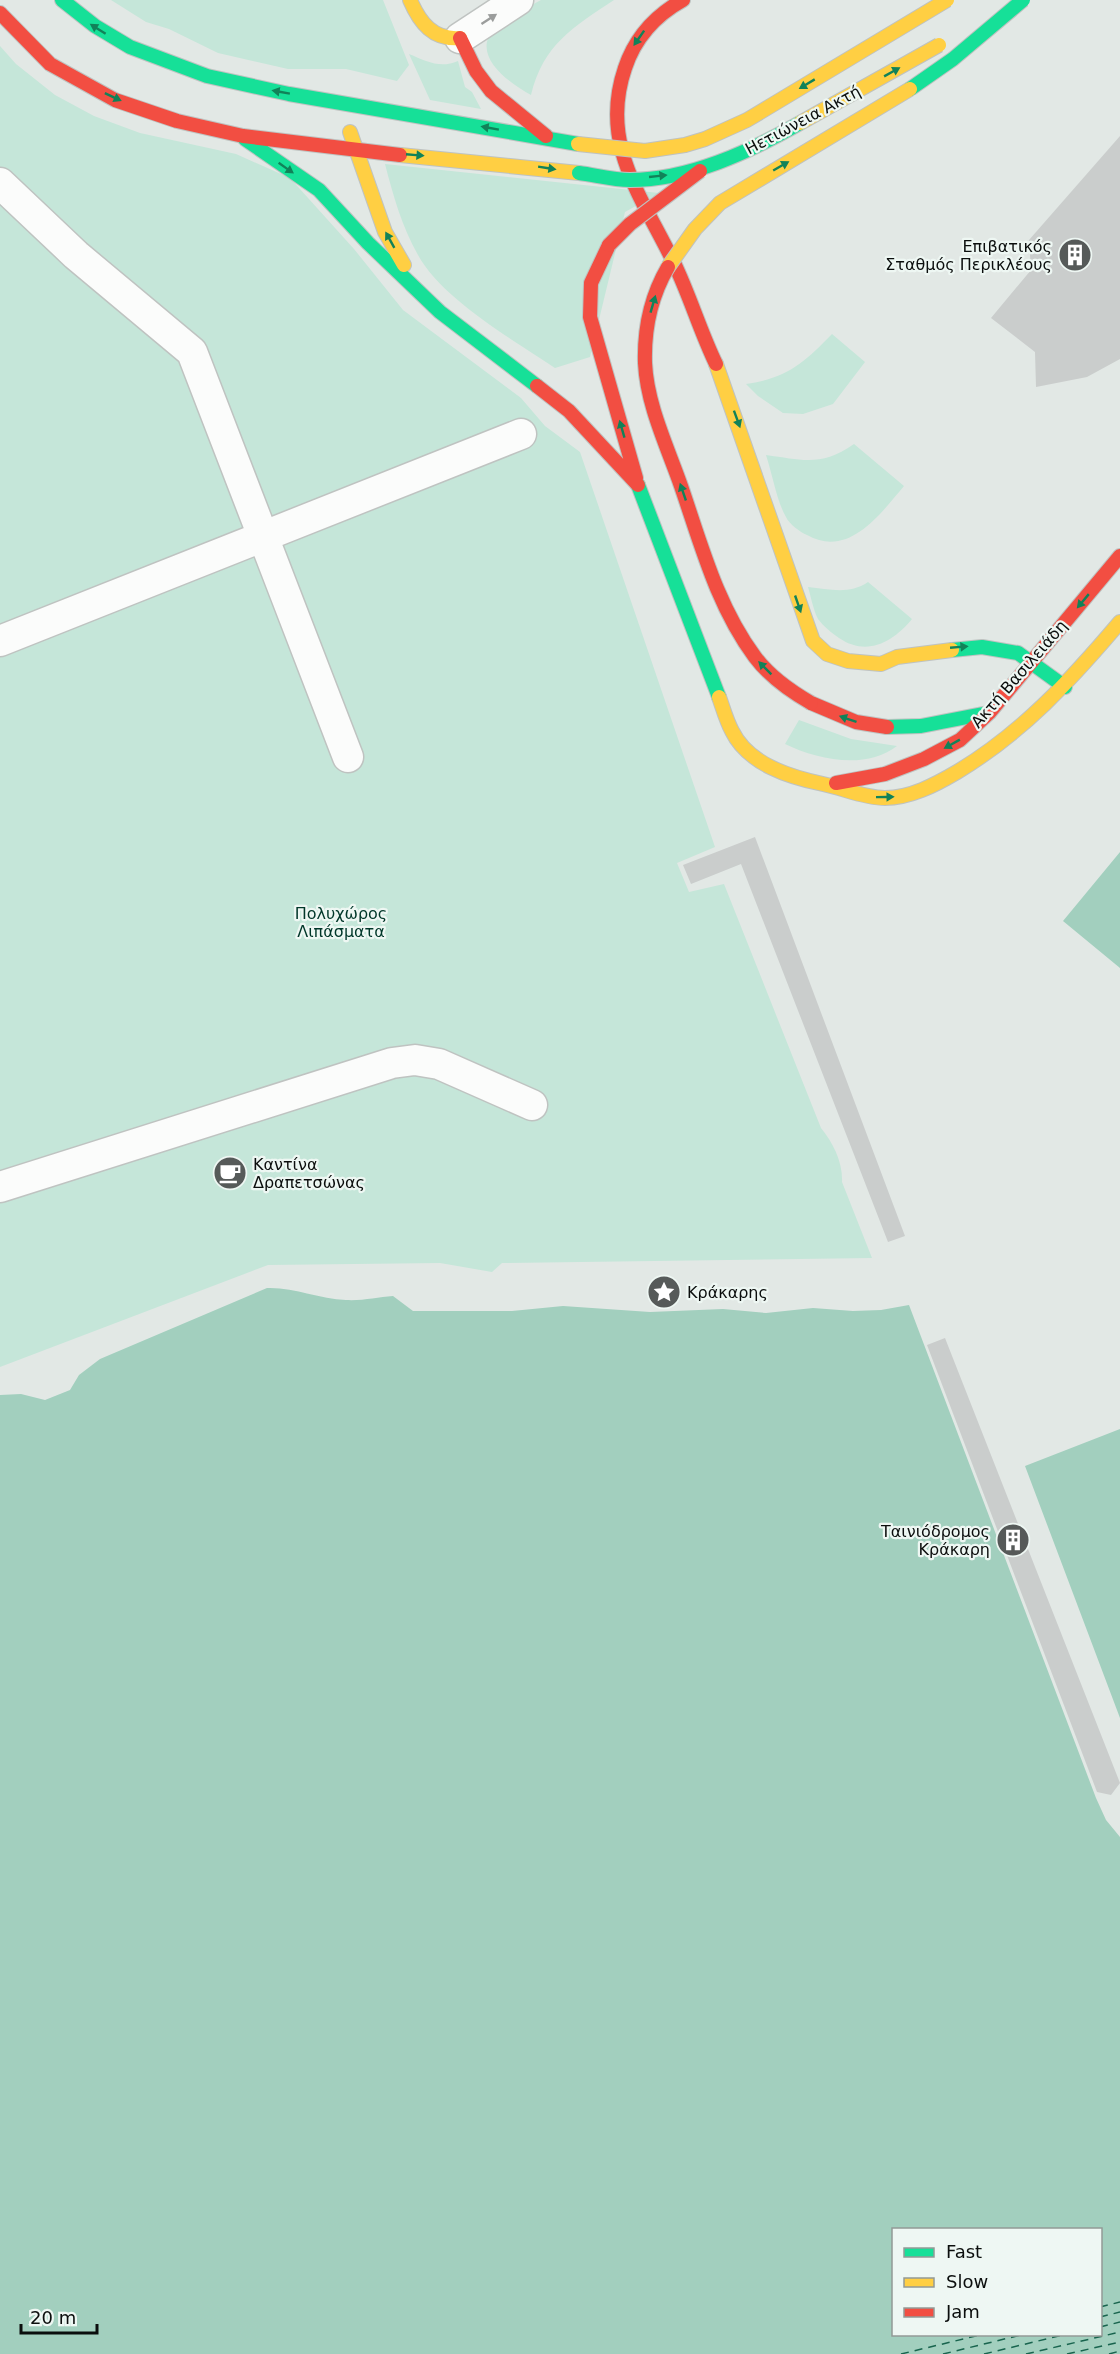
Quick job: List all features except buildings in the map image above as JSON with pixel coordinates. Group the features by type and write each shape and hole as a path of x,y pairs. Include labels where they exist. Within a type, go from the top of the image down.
{"main road":[{"name":"Ηετιώνεια Ακτή","path":"62,0 84,21 123,45 194,73 231,83 629,153 683,146 717,135 747,120 947,0"},
{"path":"410,0 418,17 432,33 441,38 460,38 476,71 491,91 548,138"},
{"path":"683,0 666,10 647,28 633,48 616,93 616,126 623,159 636,191 682,280 704,340 716,364 803,618 813,640 827,654 848,662 881,664 897,657 918,653 982,646 1018,653 1065,687"},
{"name":"Ηετιώνεια Ακτή","path":"239,134 357,150 514,163 628,180 671,175 705,166 763,144 1014,0"},
{"path":"989,713 921,726 887,727 856,722 811,703 791,691 756,660 738,633 718,591 652,403 645,351 647,323 654,296 699,222 720,203 914,87 1023,0"},
{"path":"0,13 57,69 132,106 239,134 319,190 368,243 440,312 569,411 638,485"},
{"path":"338,103 385,232 418,291"},
{"path":"705,166 675,193 627,225 609,245 591,283 590,317 638,485 732,732 752,757 779,773 829,785"},
{"name":"Ακτή Βασιλειάδη","path":"829,785 885,774 924,759 960,740 989,713 1120,556"},
{"name":"Ακτή Βασιλειάδη","path":"829,785 869,797 898,796 933,785 978,760 1012,737 1065,687 1120,622"}],"street":[{"path":"460,38 518,0"},
{"path":"0,183 76,255 192,351 348,757"},
{"path":"0,641 521,434"},
{"path":"0,1187 392,1063 414,1060 439,1064 532,1105"}],"green space":[{"path":"111,0 383,0 409,65 397,81 346,69 288,69 218,53 169,29 146,22"},
{"path":"541,0 614,0 585,19 552,50 536,78 531,95 512,83 495,67 489,57 487,47 489,37 496,27"},
{"name":"Πολυχώρος Λιπάσματα","path":"0,46 16,64 55,95 94,116 140,133 236,154 290,178 354,249 403,310 521,398 545,426 580,452 715,847 677,863 689,892 724,884 821,1128 836,1153 841,1167 842,1182 872,1258 502,1263 492,1272 440,1263 268,1265 0,1367"},
{"path":"409,54 439,64 458,61 465,87 472,92 481,109 430,100"},
{"path":"385,164 659,193 625,212 590,357 555,368 480,318 444,287 429,271 412,244 398,211"},
{"path":"832,334 865,362 833,404 803,414 783,413 758,396 746,384 773,378 794,368"},
{"path":"854,444 904,486 874,520 863,530 850,537 837,541 822,541 801,532 795,528 783,511 766,455 801,460 821,459 832,456"},
{"path":"868,582 912,619 897,634 879,644 860,646 849,644 820,622 808,587 846,590"},
{"path":"799,720 851,739 897,746 871,758 842,760 827,758 785,744"}],"shaded area":[{"path":"1120,852 1120,968 1063,921"},
{"path":"267,1288 287,1289 346,1300 393,1296 413,1311 512,1311 563,1306 650,1312 723,1309 766,1313 813,1308 853,1311 881,1310 909,1305 1096,1798 1106,1820 1120,1837 1120,2354 0,2354 0,1395 21,1394 45,1400 70,1390 79,1375 100,1359"},
{"path":"1120,1429 1120,1718 1025,1466"}],"ferry route":[{"path":"1102,2306 1120,2302"},
{"path":"1102,2316 1120,2312"},
{"path":"1102,2326 1120,2322"},
{"path":"1026,2354 1120,2332"},
{"path":"901,2354 976,2336"},
{"path":"943,2354 1017,2336"},
{"path":"984,2354 1059,2336"},
{"path":"1067,2354 1120,2342"},
{"path":"1109,2354 1120,2351"}],"traffic: fast":[{"path":"62,0 95,26 130,47 207,76 289,94 578,144"},
{"path":"910,89 953,59 1023,0"},
{"path":"579,173 630,180 674,175 696,170 739,154 800,123"},
{"path":"245,139 319,190 368,243 440,312 537,386"},
{"path":"638,485 719,697"},
{"path":"952,650 982,647 1018,653 1065,687"},
{"path":"887,727 921,726 988,713"}],"traffic: slow":[{"path":"410,0 423,23 435,33 460,38"},
{"path":"578,144 645,151 685,145 705,139 747,120 947,0"},
{"path":"800,123 939,45"},
{"path":"668,267 695,229 720,203 910,89"},
{"path":"350,132 385,232 404,265"},
{"path":"400,155 579,173"},
{"path":"716,364 813,641 827,654 848,661 881,664 897,657 952,650"},
{"path":"719,697 728,723 739,742 748,752 771,767 783,773 869,796 885,798 904,796 949,777 1003,740 1064,685 1120,622"}],"traffic: jam":[{"path":"683,0 655,20 634,47 625,68 618,95 617,121 628,169 680,275 716,364"},
{"path":"0,13 50,64 115,100 177,121 243,136 400,155"},
{"path":"460,38 476,71 491,91 546,136"},
{"path":"609,245 630,224 700,171"},
{"path":"609,245 591,283 590,317 636,478"},
{"path":"668,267 653,301 647,325 645,350 647,379 658,425 711,574 730,617 755,657 767,671 811,703"},
{"path":"537,386 569,411 638,485"},
{"path":"836,783 885,774 924,759 960,740 989,713 1120,556"},
{"path":"811,703 856,722 887,727"}],"place":[{"name":"Επιβατικός Σταθμός Περικλέους","path":"1075,255"},
{"name":"Καντίνα Δραπετσώνας","path":"230,1173"},
{"name":"Κράκαρης","path":"664,1292"},
{"name":"Ταινιόδρομος Κράκαρη","path":"1013,1540"}]}
